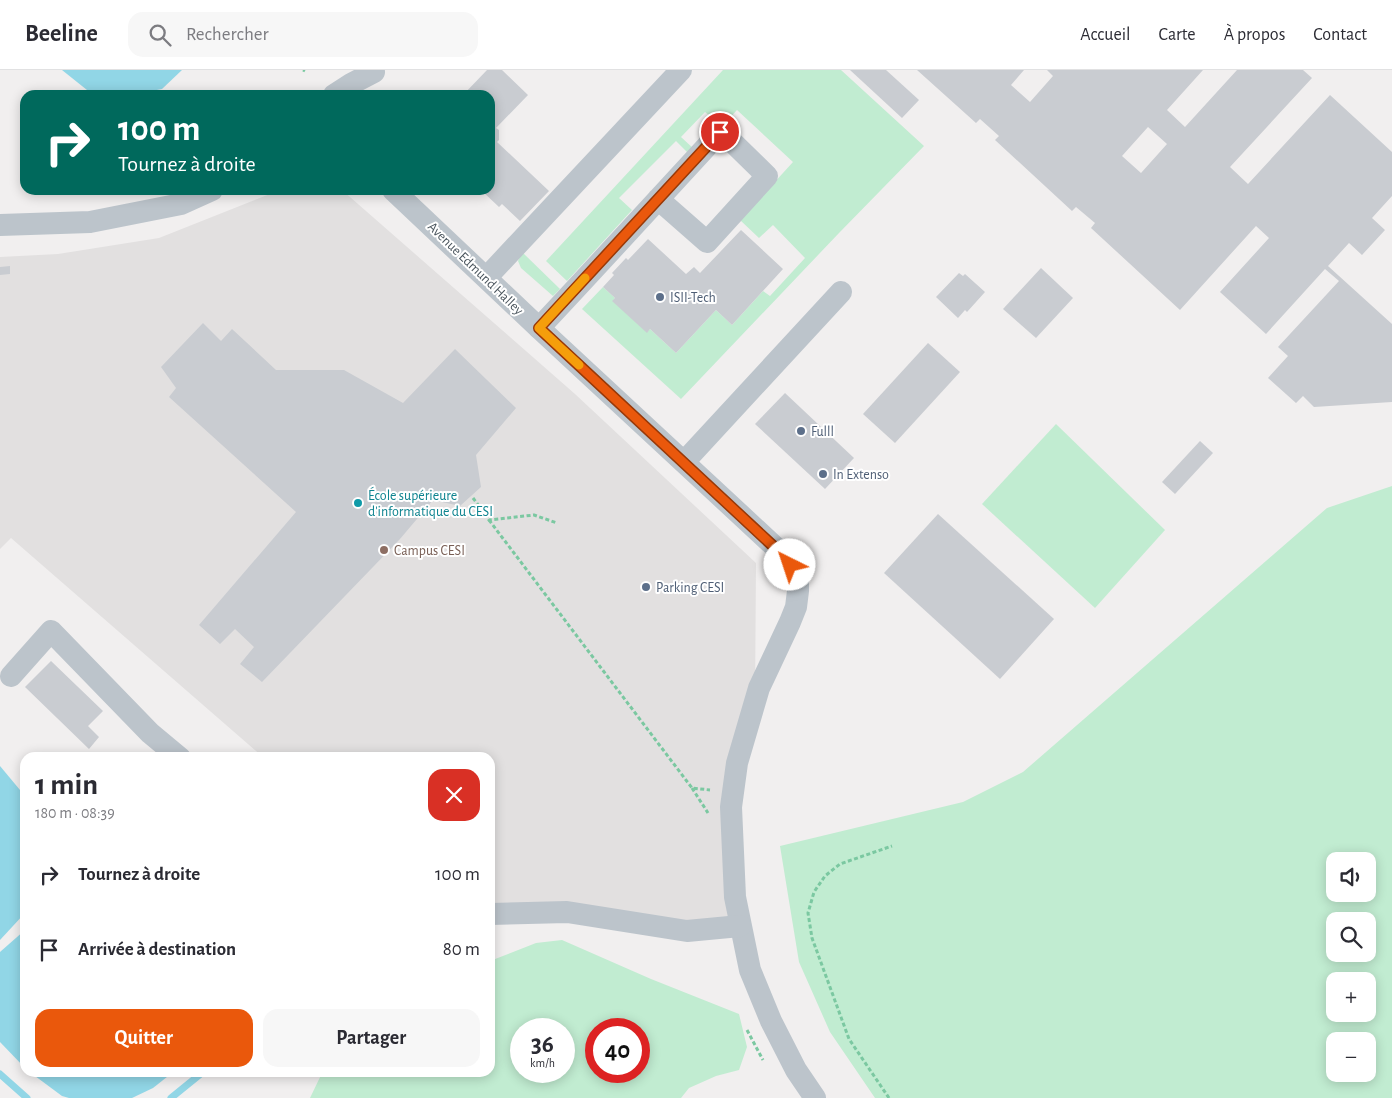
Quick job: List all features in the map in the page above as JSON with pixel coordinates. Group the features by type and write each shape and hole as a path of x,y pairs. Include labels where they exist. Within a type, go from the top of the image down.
{"street":[{"path":"487,277 681,70"},
{"path":"342,90 375,71"},
{"path":"367,90 375,71"},
{"path":"539,328 658,199 720,132 767,176 708,242 658,199"},
{"path":"0,225 90,222 181,204 201,195"},
{"name":"Avenue Edmund Halley","path":"398,195 783,555 798,575 796,607 759,688 738,763 733,792"},
{"path":"684,462 841,292"},
{"path":"11,676 52,631 150,733 173,752"},
{"path":"733,792 730,818 735,897 750,970 771,1020 796,1070 815,1098"},
{"path":"495,914 567,912 687,931 740,926"}],"path":[{"path":"473,498 692,788 710,816"},
{"path":"490,520 534,515 556,522"},
{"path":"692,788 733,792"},
{"path":"889,1098 850,1039 812,938 808,913 814,892 824,876 840,864 892,846"}],"shaded area":[{"name":"Campus CESI","path":"267,195 348,195 575,394 756,563 755,700 737,763 740,926 495,914 495,752 257,752 11,538 0,549 0,257 58,254 159,238"}],"green space":[{"path":"723,70 841,70 924,146 681,399 582,309 603,287 615,298 613,301 647,332 650,329 676,353 716,310 732,325 763,291 770,296 805,258 773,225 759,238 740,220 793,162 737,110 725,123 720,124 705,112 681,137 694,149 689,154 676,141 619,198 632,210 567,281 546,261"},
{"path":"522,252 560,289 553,296 521,268 518,261"},
{"path":"1056,424 1165,530 1095,608 982,504"},
{"path":"1392,486 1392,1098 875,1098 830,1032 799,962 780,846 963,802 1023,772 1327,508"},
{"path":"562,940 651,979 739,1014 747,1047 739,1070 716,1076 689,1088 681,1098 310,1098 320,1077 495,1077 495,959 536,943"}],"water":[{"path":"62,70 182,70 162,89 87,90"},
{"path":"0,766 20,790 20,918 0,940"},
{"path":"20,934 20,1063 0,1042 0,952"},
{"path":"36,1077 167,1077 153,1088 132,1098 69,1098 62,1096"}],"building":[{"path":"487,70 502,70 528,95 496,128 499,130 499,140 497,142 549,191 520,221 502,204 499,207 486,195 495,195 495,90 468,90"},
{"path":"850,70 886,70 919,100 902,118"},
{"path":"917,70 1024,70 1011,85 1030,102 1053,76 1047,70 1203,70 1167,110 1185,127 1237,70 1303,70 1312,78 1230,167 1248,184 1330,95 1392,152 1392,196 1372,218 1385,230 1362,255 1349,243 1328,266 1392,324 1392,402 1314,407 1303,396 1296,403 1268,378 1288,356 1278,347 1339,281 1325,269 1266,334 1220,292 1269,238 1256,226 1180,310 1091,228 1095,223 1076,207 1072,211 995,140 999,136 980,119 976,123","holes":["1148,127 1167,144 1141,173 1122,156"]},
{"path":"741,230 783,269 732,325 716,310 676,353 650,329 647,333 612,301 615,298 603,287 614,275 612,273 626,258 628,260 648,239 686,274 694,267 700,273"},
{"path":"10,266 10,274 0,275 0,267"},
{"path":"1041,268 1073,298 1036,338 1003,309"},
{"path":"959,273 963,276 965,274 985,292 967,312 965,310 958,318 936,297"},
{"name":"École supérieure d'informatique du CESI","path":"203,323 221,341 232,329 276,370 344,370 403,403 455,349 516,408 476,455 481,487 460,506 433,500 400,539 262,682 240,664 254,647 235,629 220,644 199,625 296,512 169,397 176,388 161,367"},
{"path":"928,343 960,372 895,443 863,414"},
{"path":"785,393 854,458 825,489 755,424"},
{"path":"1200,441 1213,453 1175,494 1162,482"},
{"path":"938,514 1054,619 1000,679 884,573"},
{"path":"51,661 103,711 88,726 99,737 89,749 25,687"}],"waterway":[{"path":"0,1074 27,1098"},
{"path":"171,1098 197,1077"}],"slow traffic":[{"path":"579,365 539,328 585,278"}],"place":[{"name":"ISII-Tech","path":"660,297"},
{"name":"Fulll","path":"801,431"},
{"name":"In Extenso","path":"823,474"},
{"name":"École supérieure d'informatique du CESI","path":"358,503"},
{"name":"Campus CESI","path":"384,550"},
{"name":"Parking CESI","path":"646,587"}],"route":[{"path":"720,132 539,328 783,555 790,565"}]}
